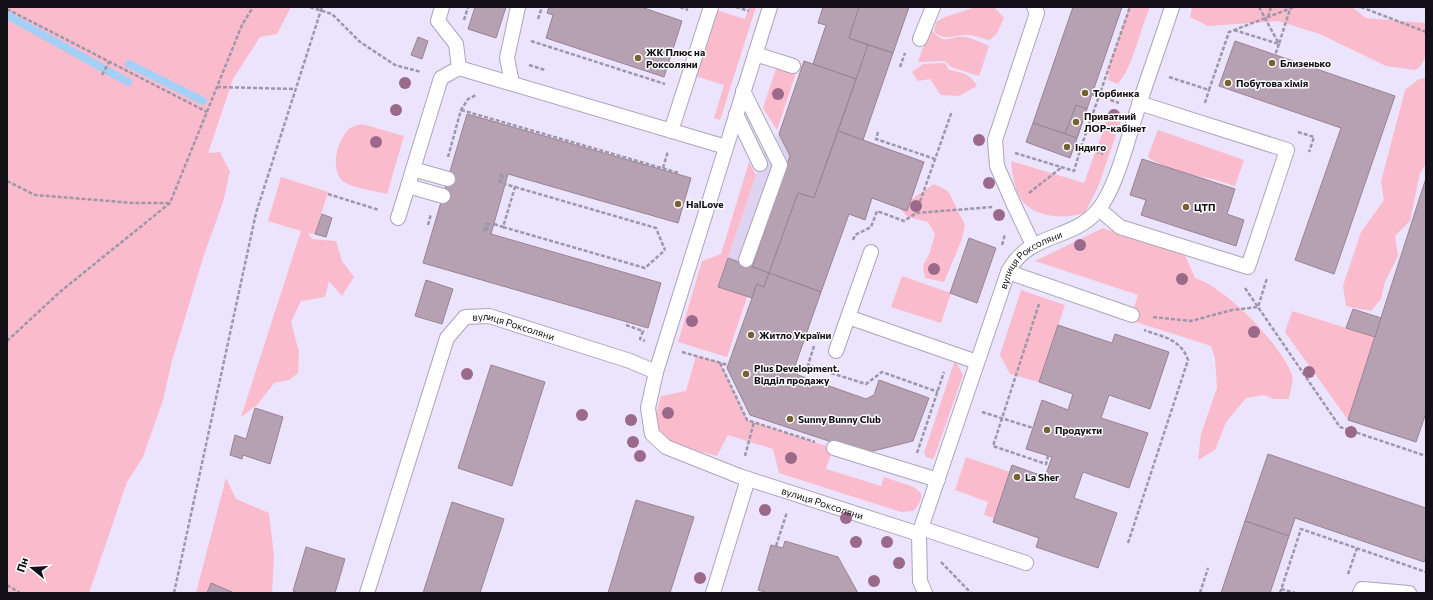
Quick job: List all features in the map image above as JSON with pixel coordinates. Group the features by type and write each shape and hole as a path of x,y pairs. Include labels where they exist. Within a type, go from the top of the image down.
{"lane":[{"path":"442,7 438,21 456,44 459,68"},
{"path":"512,83 507,58 518,7"},
{"path":"671,131 711,7"},
{"path":"656,372 770,7"},
{"path":"920,39 934,7"},
{"path":"1033,245 997,166 995,140 1037,13 1034,7"},
{"name":"вулиця Роксоляни","path":"926,593 920,581 920,531 1008,272 1014,261 1033,245 1072,229 1099,210 1112,185 1121,160 1172,7"},
{"path":"755,54 793,66"},
{"path":"398,217 441,78 459,68 726,147"},
{"path":"743,91 780,165 746,260"},
{"path":"1099,210 1120,227 1248,267 1287,150 1138,106"},
{"path":"736,114 760,164"},
{"path":"413,169 448,179"},
{"path":"408,186 443,196"},
{"path":"836,351 871,252"},
{"path":"1008,272 1132,315"},
{"name":"вулиця Роксоляни","path":"367,593 448,338 465,317 489,316 630,361 656,372 648,408 652,434 666,447 744,478 920,531"},
{"path":"848,317 977,362"},
{"path":"834,448 938,480"},
{"path":"712,593 744,478"},
{"path":"920,531 1026,563"},
{"path":"1360,593 1362,589 1409,593"}],"path":[{"path":"7,341 61,291 170,203 242,25 253,7"},
{"path":"310,7 332,14 360,42 395,65 441,78"},
{"path":"174,593 256,213 322,7"},
{"path":"996,147 1074,171 1130,7"},
{"path":"1259,7 1279,44"},
{"path":"1266,18 1271,7"},
{"path":"1151,70 1209,90 1229,32 1294,7"},
{"path":"1361,7 1426,32"},
{"path":"1275,55 1290,8"},
{"path":"7,9 207,112"},
{"path":"1234,30 1279,44"},
{"path":"531,41 684,90"},
{"path":"102,75 109,62"},
{"path":"217,87 295,89"},
{"path":"1092,94 1138,106"},
{"path":"461,110 679,173"},
{"path":"916,213 952,111"},
{"path":"878,132 876,139 935,159"},
{"path":"663,168 669,148"},
{"path":"1081,148 1121,160"},
{"path":"852,242 855,235 871,227 877,211 904,221 916,213 1014,205 1062,167"},
{"path":"7,181 35,195 133,203 170,203"},
{"path":"505,184 656,228 665,250"},
{"path":"503,227 515,187"},
{"path":"328,194 398,217"},
{"path":"494,224 645,268 665,250"},
{"path":"665,250 670,251"},
{"path":"1243,284 1340,427 1426,456"},
{"path":"1045,286 993,446 1046,464 1048,456"},
{"path":"626,326 643,331"},
{"path":"1128,543 1188,360 1185,350 1174,340"},
{"path":"816,343 808,364 866,384 882,372 938,392"},
{"path":"911,472 950,352"},
{"path":"720,362 746,420 834,448"},
{"path":"962,406 1033,428"},
{"path":"744,478 754,422"},
{"path":"776,546 794,493"},
{"path":"1280,593 1301,529 1426,572"},
{"path":"1346,579 1357,548"},
{"path":"939,560 972,593"},
{"path":"1200,593 1208,568"},
{"path":"7,585 20,593"},
{"path":"1281,588 1295,593"}],"shaded area":[{"path":"7,7 291,7 277,34 260,37 233,79 208,153 220,152 230,172 223,202 203,258 172,361 163,400 143,457 127,482 89,593 7,593"},
{"path":"749,7 756,7 720,120 714,118 724,85 695,76 716,10 745,19"},
{"path":"976,7 995,8 1004,18 997,33 990,40 968,35 945,37 934,31 936,22 945,17"},
{"path":"1129,7 1150,7 1133,57 1118,84 1108,80 1109,66"},
{"path":"1192,7 1352,7 1366,18 1425,23 1426,56 1420,67 1415,70 1386,66 1320,34 1278,21 1208,26 1190,17"},
{"path":"930,28 940,38 948,39 955,37 966,37 989,46 979,76 951,67 945,61 918,62"},
{"path":"780,57 800,61 777,130 763,108"},
{"path":"945,63 949,70 969,76 977,86 959,96 941,95 930,79 918,81 912,72 923,64"},
{"path":"1426,78 1426,164 1420,173 1410,221 1395,236 1398,256 1385,282 1381,299 1371,311 1349,307 1346,305 1343,286 1361,232 1384,200 1381,182 1405,90 1419,79"},
{"path":"1111,109 1123,114 1098,187 1085,213 1055,216 1036,211 1027,206 1021,199 1016,189 1011,161 1084,183"},
{"path":"362,124 404,136 387,194 359,188 344,182 339,177 336,155 341,140 350,128"},
{"path":"1158,130 1244,160 1235,186 1213,179 1179,173 1150,159 1148,156"},
{"path":"779,134 790,156 752,267 728,258 764,151"},
{"path":"749,162 756,175 718,287 747,297 727,357 678,342 702,261 721,254"},
{"path":"281,177 328,192 315,234 308,233 312,239 336,241 342,261 354,277 342,296 329,281 325,297 301,301 291,322 299,352 298,373 289,380 274,383 258,404 241,417 301,231 268,221"},
{"path":"934,184 948,191 965,225 962,239 944,282 925,278 923,266 930,252 935,234 928,222 908,217 899,208"},
{"path":"1103,228 1185,255 1195,278 1207,283 1236,304 1251,318 1276,348 1286,362 1292,375 1289,399 1274,399 1264,395 1246,398 1226,422 1215,450 1198,460 1201,434 1217,388 1215,358 1211,346 1130,320 1138,295 1035,261"},
{"path":"902,276 951,293 941,323 891,307"},
{"path":"1021,290 1065,305 1039,382 1010,374 1000,355"},
{"path":"1292,311 1375,337 1348,420 1285,332"},
{"path":"696,356 720,362 747,420 833,448 826,469 881,486 884,477 914,487 921,493 921,498 918,505 913,511 901,512 779,473 773,449 728,435 717,456 684,447 662,435 658,430 656,422 661,396 686,391"},
{"path":"955,360 963,375 933,459 926,457 924,453"},
{"path":"966,457 1010,472 994,518 984,515 988,502 955,490"},
{"path":"226,478 236,499 269,513 274,556 272,593 196,593"}],"building":[{"path":"475,7 506,7 496,38 468,29"},
{"name":"ЖК Плюс на Роксоляни","path":"549,7 641,7 682,21 664,77 546,38 553,15 547,13"},
{"path":"823,7 859,7 849,38 868,45 856,79 813,64 826,25 818,23"},
{"path":"859,7 909,7 893,53 849,38"},
{"path":"1073,7 1122,7 1077,138 1033,123"},
{"path":"418,37 428,41 422,59 411,55"},
{"path":"1235,41 1395,96 1334,274 1295,260 1341,128 1219,86"},
{"path":"868,45 893,53 863,140 838,131"},
{"path":"804,61 856,79 814,198 798,193 769,273 752,267 790,156 779,134"},
{"name":"Приватний ЛОР-кабінет","path":"1076,105 1087,109 1077,138 1065,134"},
{"path":"467,114 691,178 678,223 508,174 491,234 661,283 648,328 423,263"},
{"path":"1033,123 1077,138 1070,158 1026,142"},
{"path":"838,131 924,162 907,211 872,198 865,220 849,214 821,292 769,273 798,193 814,198"},
{"name":"ЦТП","path":"1142,159 1235,189 1227,214 1244,220 1236,246 1141,215 1146,200 1130,195"},
{"path":"1426,178 1426,413 1416,442 1348,420"},
{"path":"322,214 332,218 326,237 315,234"},
{"path":"969,238 996,248 977,303 950,293"},
{"path":"728,258 769,273 764,287 757,284 752,298 718,287"},
{"path":"769,273 821,292 795,366 798,375 866,399 874,395 879,380 929,398 913,441 865,453 750,415 727,368 757,284 764,287"},
{"path":"426,280 453,289 442,324 415,316"},
{"path":"1353,309 1381,318 1375,337 1346,328"},
{"path":"1058,325 1112,343 1115,334 1169,352 1150,409 1109,395 1101,418 1148,433 1129,488 1083,472 1074,498 1117,513 1098,568 1036,547 1039,538 993,522 1012,465 1045,477 1052,457 1026,449 1042,400 1068,410 1073,394 1039,382"},
{"path":"491,365 545,382 512,486 458,468"},
{"path":"255,408 283,417 270,464 243,455 242,459 230,455 235,435 246,439"},
{"path":"1268,454 1426,508 1426,556 1424,562 1295,518 1289,536 1245,521"},
{"path":"636,500 694,517 670,593 608,593"},
{"path":"452,502 504,519 480,593 423,593"},
{"path":"1245,521 1289,536 1270,593 1221,593"},
{"path":"785,541 838,557 858,593 768,593 758,590 771,545 783,548"},
{"path":"306,547 345,559 335,593 299,593 293,591"},
{"path":"211,583 232,592 232,593 207,593"}],"waterway":[{"path":"7,15 128,82"},
{"path":"129,64 203,101"}],"place":[{"name":"ЖК Плюс на Роксоляни","path":"638,58"},
{"name":"Близенько","path":"1272,63"},
{"name":"Побутова хімія","path":"1228,83"},
{"name":"Торбинка","path":"1085,93"},
{"name":"Приватний ЛОР-кабінет","path":"1076,122"},
{"name":"Індиго","path":"1067,147"},
{"name":"HalLove","path":"678,204"},
{"name":"ЦТП","path":"1186,207"},
{"name":"Житло України","path":"751,335"},
{"name":"Plus Development. Відділ продажу","path":"746,374"},
{"name":"Sunny Bunny Club","path":"790,419"},
{"name":"Продукти","path":"1047,430"},
{"name":"La Sher","path":"1017,477"}]}
